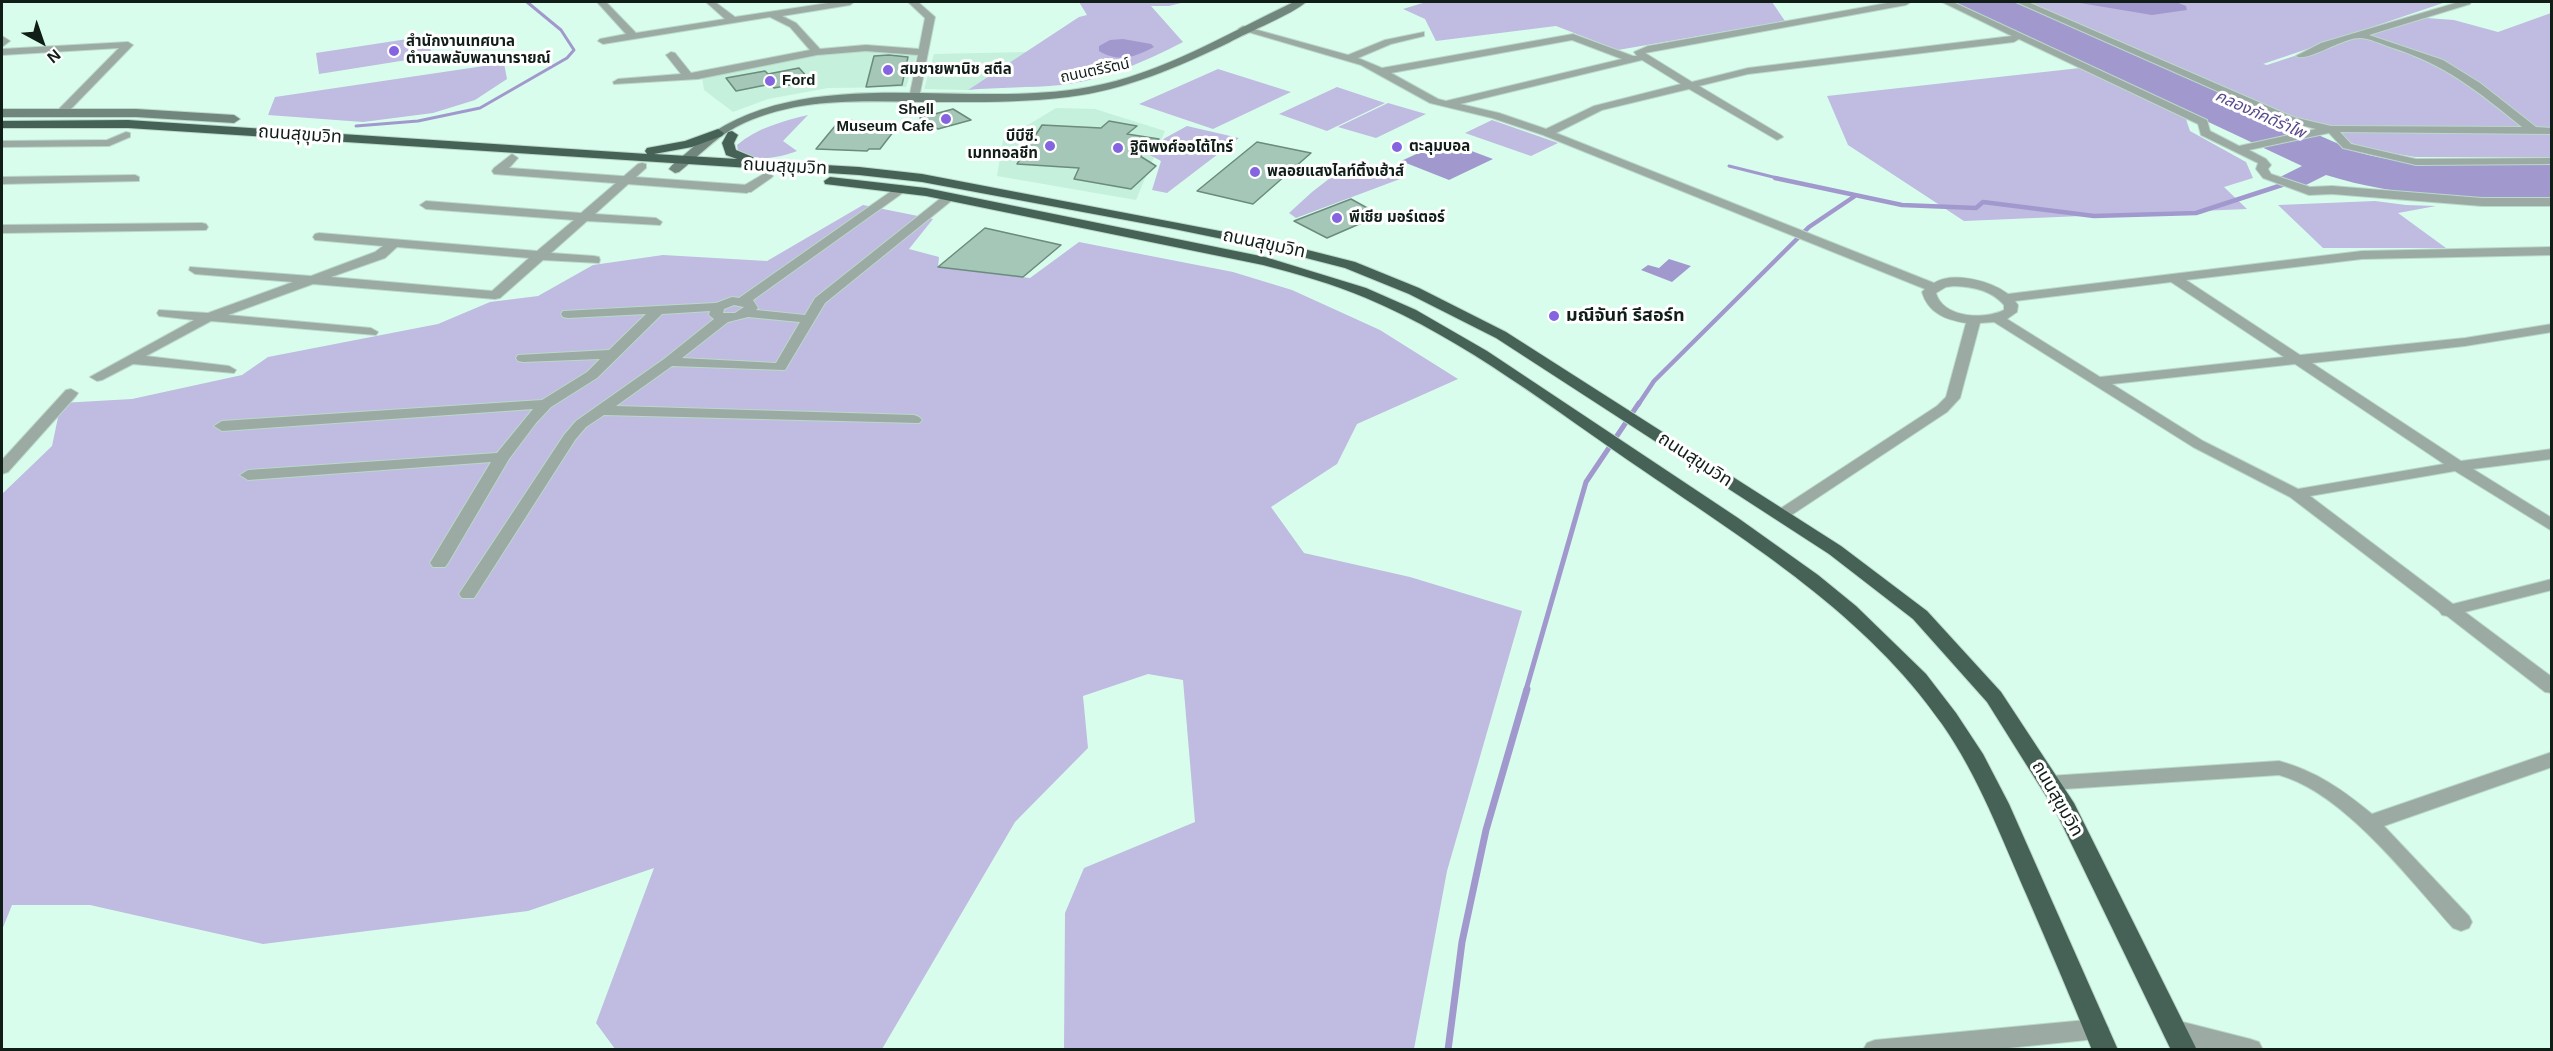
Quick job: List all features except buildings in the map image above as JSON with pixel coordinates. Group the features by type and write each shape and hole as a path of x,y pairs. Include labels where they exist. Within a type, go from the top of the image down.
{"highway":[{"name":"ถนนสุขุมวิท","path":"2,125 128,124 589,154 766,176 900,189 950,197 1265,261 1373,296 1425,321 1470,348 1758,540 1830,593 1894,650 1949,718 1999,804 2101,1039"},
{"path":"589,154 659,150 688,144 718,133"},
{"name":"ถนนสุขุมวิท","path":"2,134 126,135 642,166 784,167 922,178 1272,245 1350,266 1414,291 1501,335 1613,406 1835,550 1920,615 1994,697 2066,809 2180,1040"},
{"path":"732,135 728,143 730,152 749,160 784,167"},
{"path":"1090,225 1101,212"}],"main road":[{"name":"ถนนตรีรัตน์","path":"688,165 718,133 766,111 807,101 869,96 1029,98 1089,91 1125,83 1161,69 1301,2"},
{"name":"ถนนตรีรัตน์","path":"688,165 732,135 758,121 799,109 843,102 914,98"},
{"path":"2,113 136,113 234,119"}],"street":[{"path":"601,2 633,36"},
{"path":"710,2 732,20"},
{"path":"603,41 771,14 808,5 850,2"},
{"path":"913,2 930,17 914,98"},
{"path":"1637,58 1639,52 1645,49 1906,2"},
{"path":"1947,2 2203,122 2205,133 2244,148 2265,163 2262,169 2267,176 2302,189 2482,202 2552,202"},
{"path":"2021,2 2289,119 2326,131 2347,146 2416,162 2552,161"},
{"path":"2301,56 2324,45 2468,2"},
{"path":"771,14 793,25 817,52"},
{"path":"1243,29 1349,58 1384,71 1422,96 1495,115 1547,133 1790,228 1933,287"},
{"path":"1349,58 1388,42 1422,34"},
{"path":"2360,35 2409,49 2439,62 2463,76 2534,130"},
{"path":"1384,71 1573,37 1637,58 1693,85 1778,137"},
{"path":"2,39 5,40 2,44"},
{"path":"1547,133 1598,108 1748,71 2014,39"},
{"path":"2,52 128,45 62,112"},
{"path":"618,82 688,77 817,52 866,48 923,52"},
{"path":"671,55 688,77"},
{"path":"1446,104 1637,58"},
{"path":"2244,148 2326,131 2552,131"},
{"path":"2,144 109,143 126,135"},
{"path":"512,158 498,171 747,189 766,176"},
{"path":"195,270 495,295 642,166"},
{"path":"2,181 135,179"},
{"path":"745,307 900,189"},
{"path":"669,362 780,366 820,301 950,197"},
{"path":"426,206 656,222"},
{"path":"2,229 202,227"},
{"path":"319,237 594,260"},
{"path":"97,377 208,317 380,255 395,243"},
{"path":"2006,298 2362,255 2552,251"},
{"path":"2174,278 2552,526"},
{"path":"1943,283 1968,283 1983,286 2006,298 2011,305 2010,312 1998,319 1974,320 1957,316 1934,304 1929,298 1929,292 1933,287 1943,283"},
{"path":"468,594 570,438 600,410 669,362 721,312 727,302 808,320"},
{"path":"568,314 658,310 721,312"},
{"path":"439,563 502,457 546,404 592,375 658,310"},
{"path":"164,313 371,332"},
{"path":"1998,319 2101,381 2198,444 2296,494 2552,687"},
{"path":"1781,515 1942,409 1953,398 1974,320"},
{"path":"2101,381 2465,342 2552,328"},
{"path":"523,358 614,354"},
{"path":"130,359 229,370"},
{"path":"2,469 71,393"},
{"path":"222,426 546,404"},
{"path":"600,410 914,420"},
{"path":"2,451 19,450"},
{"path":"2296,494 2458,466 2552,454"},
{"path":"248,475 502,457"},
{"path":"2448,610 2552,584"},
{"path":"2369,823 2552,759"},
{"path":"2049,783 2279,768 2298,771 2327,789 2369,823 2461,922"},
{"path":"1875,1050 2101,1039"},
{"path":"2180,1040 2250,1050"}],"shaded area":[{"path":"1079,2 1185,2 1169,6 1151,6 1183,42 1123,69 1077,83 968,90 1079,17 1087,15"},
{"path":"1426,2 1772,2 1785,21 1618,50 1556,26 1436,41 1425,19 1403,9"},
{"path":"2026,2 2446,2 2263,64 2267,65 2413,17 2454,20 2498,32 2551,13 2551,157 2415,157 2363,148"},
{"path":"427,36 432,56 319,74 316,53"},
{"path":"868,50 917,55 906,87 828,88 768,99 733,112 704,90 702,77 818,54"},
{"path":"1027,52 968,90 924,89 934,54"},
{"path":"504,63 507,79 475,100 433,113 363,122 268,115 275,97"},
{"path":"2080,68 2186,119 2190,131 2246,162 2253,178 2224,187 2247,209 1964,221 1848,145 1827,96"},
{"path":"1218,69 1291,92 1213,129 1139,104"},
{"path":"1337,87 1385,103 1327,131 1279,114"},
{"path":"1388,103 1426,114 1376,138 1338,127"},
{"path":"1056,108 1095,109 1165,131 1136,200 997,176 1003,140"},
{"path":"808,115 783,141 797,151 782,156 759,158 738,150 737,145 762,130"},
{"path":"1492,120 1558,143 1531,156 1465,133"},
{"path":"1187,126 1239,138 1167,193 1152,190 1161,161 1148,154 1165,138"},
{"path":"1352,161 1400,179 1296,218 1289,213 1312,192"},
{"path":"2375,201 2436,206 2398,213 2446,248 2323,248 2278,205"},
{"path":"863,205 933,219 909,249 939,257 938,267 1030,278 1079,242 1233,272 1292,290 1380,330 1458,379 1357,424 1337,464 1271,507 1304,553 1410,577 1522,611 1447,871 1414,1049 1064,1049 1065,913 1084,868 1195,822 1183,680 1148,674 1083,696 1088,748 1015,822 882,1049 615,1049 596,1023 654,868 528,911 263,944 90,905 12,905 2,930 2,494 52,446 61,403 132,399 242,375 268,357 438,324 490,302 538,296 593,265 663,255 767,261"}],"water":[{"name":"คลองภัคดีรำไพ","path":"1953,2 2015,2 2357,152 2381,158 2429,163 2551,162 2551,200 2466,198 2410,193 2354,183 2326,175 2302,187 2280,177 2302,166"},
{"path":"2074,2 2176,2 2186,6 2187,10 2152,15"},
{"path":"1123,39 1151,44 1154,47 1140,54 1120,58 1099,51 1099,46 1110,40"},
{"path":"1445,141 1493,159 1449,180 1401,161"},
{"path":"1669,259 1691,266 1672,282 1641,270 1648,265 1659,268"}],"waterway":[{"path":"356,126 418,121 480,108 567,58 574,50 561,30 527,2"},
{"path":"1729,166 1781,179"},
{"path":"1775,178 1902,205 1976,208 1983,202 2094,216 2196,213 2288,183"},
{"path":"1638,405 1654,381 1809,227 1855,196"},
{"path":"1526,690 1586,482 1639,403"},
{"path":"1448,1050 1462,942 1486,830 1527,689"}],"place":[{"name":"สำนักงานเทศบาล ตำบลพลับพลานารายณ์","path":"394,51"},
{"name":"สมชายพานิช สตีล","path":"888,70"},
{"name":"Ford","path":"770,81"},
{"name":"Shell Museum Cafe","path":"946,119"},
{"name":"บีบีซี. เมททอลชีท","path":"1050,146"},
{"name":"ตะลุมบอล","path":"1397,147"},
{"name":"ฐิติพงศ์ออโต้ไทร์","path":"1118,148"},
{"name":"พลอยแสงไลท์ติ้งเฮ้าส์","path":"1255,172"},
{"name":"พีเชีย มอร์เตอร์","path":"1337,218"},
{"name":"มณีจันท์ รีสอร์ท","path":"1554,316"}]}
